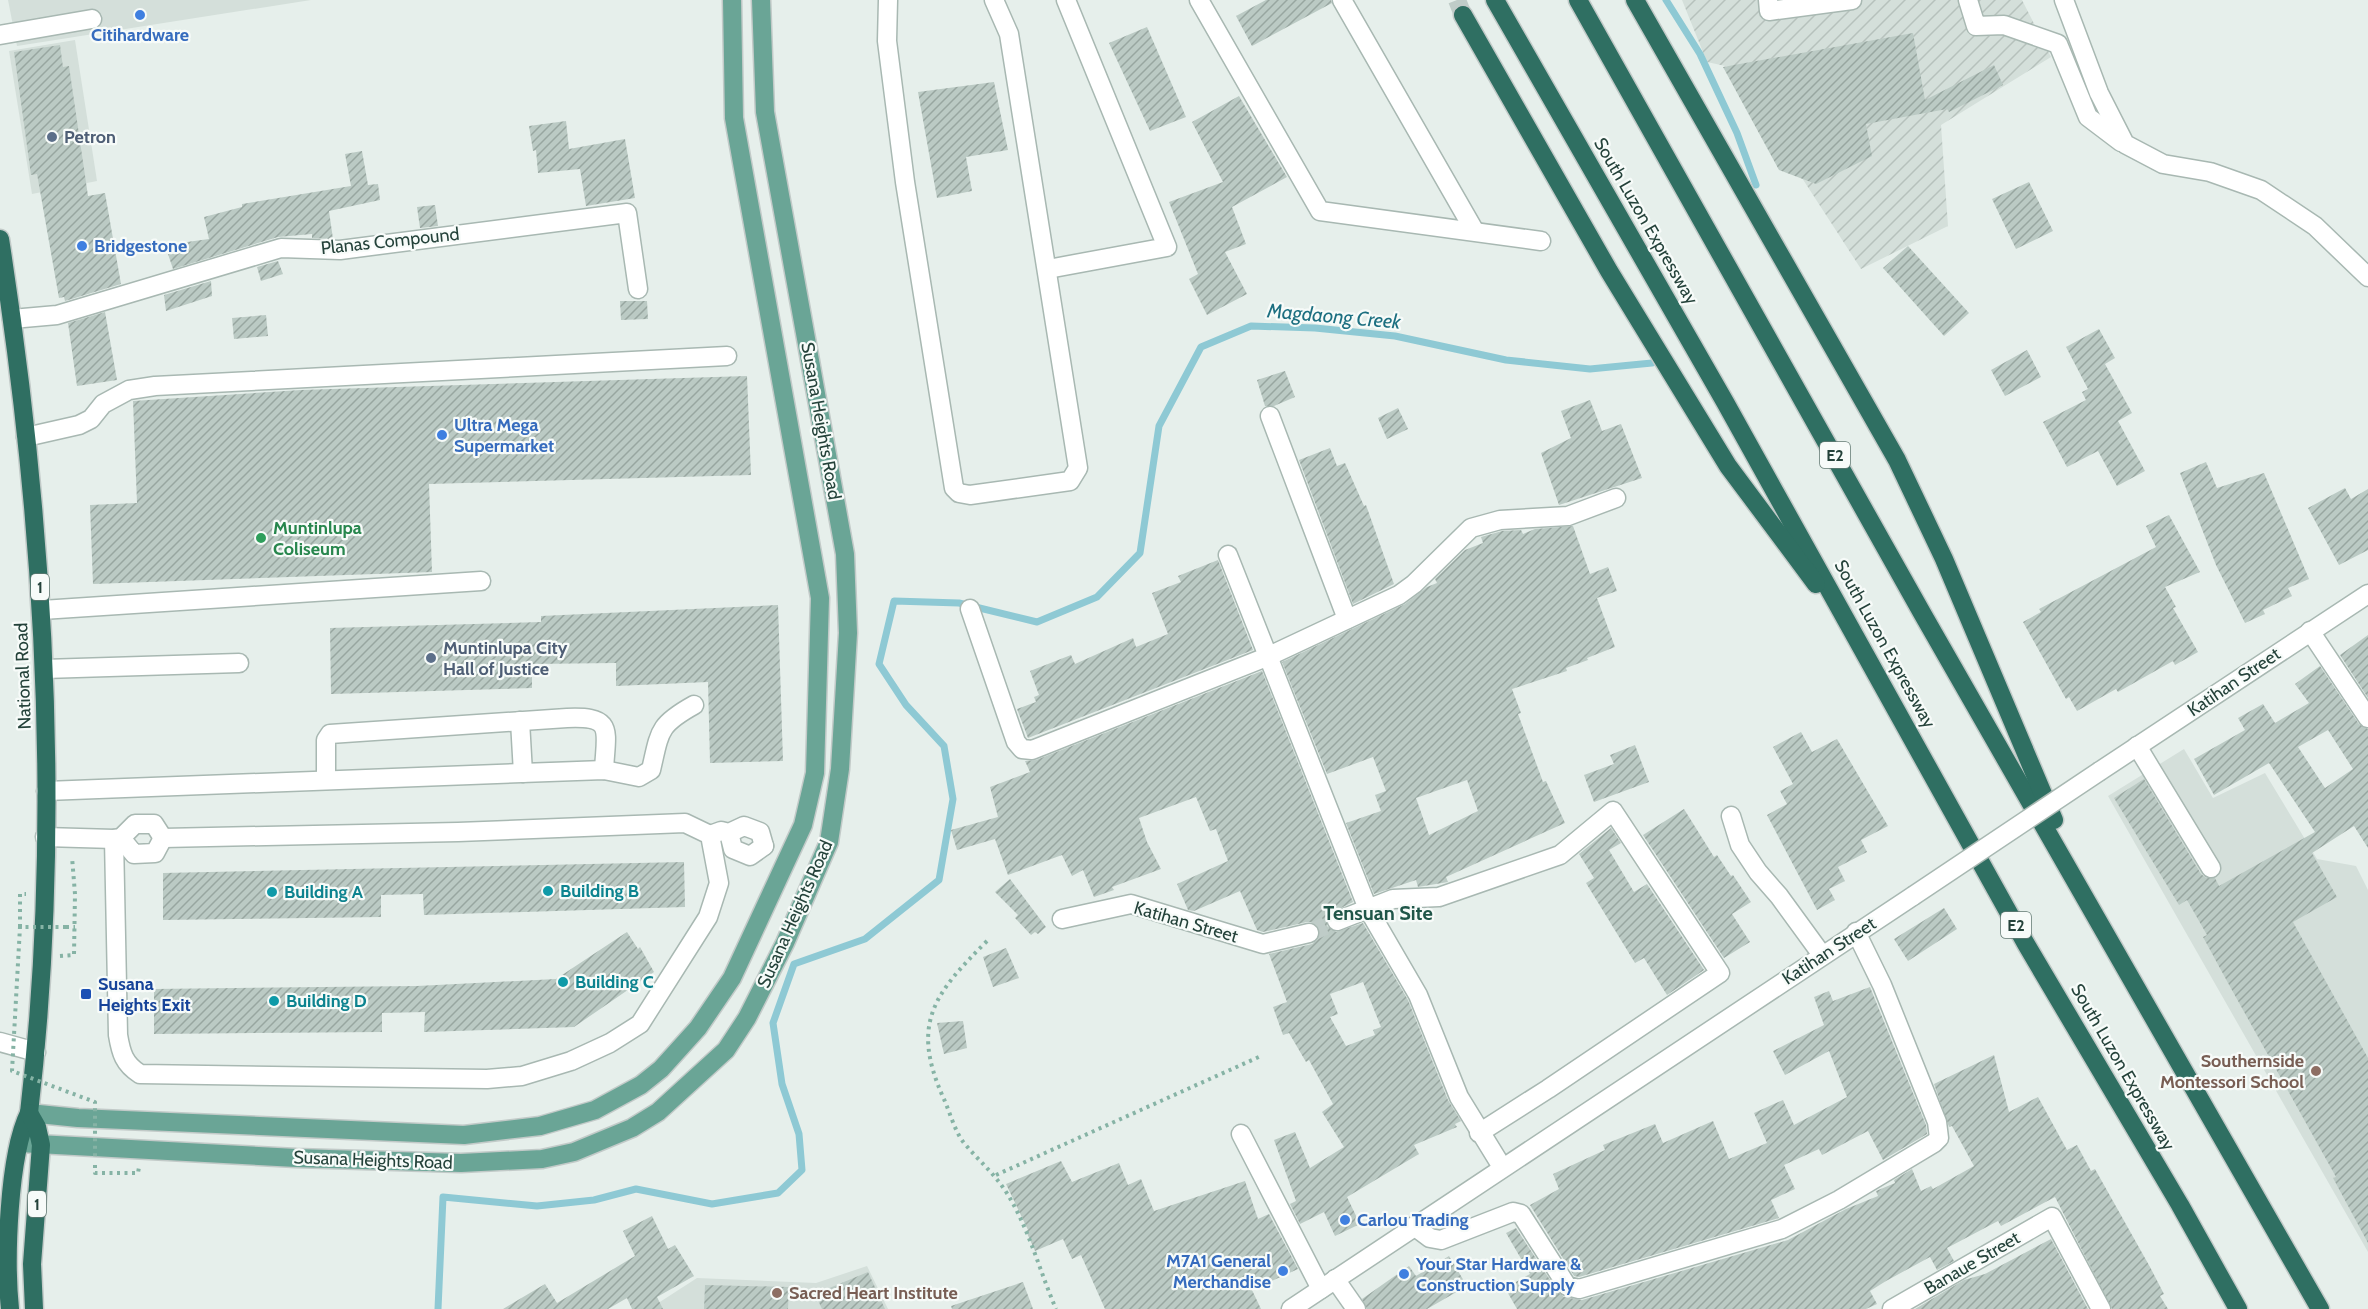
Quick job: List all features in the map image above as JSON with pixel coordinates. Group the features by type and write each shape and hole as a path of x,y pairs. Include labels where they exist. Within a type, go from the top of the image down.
{"highway":[{"name":"South Luzon Expressway","path":"1495,0 1588,159 1860,641 2026,944 2180,1205 2238,1309"},
{"name":"E2","path":"1578,0 1922,613 2320,1309"},
{"path":"1635,0 1897,460 1944,559 2093,910"},
{"path":"1463,15 1610,271 1728,466 1860,641"},
{"name":"National Road","path":"0,239 26,437 42,610 46,792 43,956 29,1113 22,1127 14,1171 8,1264 10,1309"},
{"name":"National Road","path":"29,1113 37,1126 41,1145 32,1264 34,1309"}],"main road":[{"name":"Susana Heights Road","path":"29,1113 89,1119 465,1134 567,1120 595,1110 641,1085 661,1069 698,1028 732,978 803,825 815,773 820,598 734,118 732,0"},
{"name":"Susana Heights Road","path":"19,1143 428,1162 542,1159 574,1152 604,1141 658,1112 726,1050 747,1018 785,943 830,842 840,769 848,600 845,554 765,112 761,0"}],"street":[{"path":"888,0 887,41 905,182 954,488 959,493 970,495 1070,481 1078,468 1009,34 994,0"},
{"path":"1048,269 1167,247 1066,0"},
{"path":"1199,0 1320,211 1474,230 1541,241"},
{"path":"1341,0 1474,230"},
{"path":"1768,0 1769,11 1852,0"},
{"path":"1968,0 1976,26 2004,25 2058,44 2088,117 2125,144 2163,164 2210,172 2261,190 2315,226 2368,277"},
{"path":"2064,0 2099,93 2125,144"},
{"path":"0,35 92,19"},
{"name":"Planas Compound","path":"12,319 57,315 281,248 340,249 627,213 638,289"},
{"path":"26,437 79,425 91,419 103,404 129,390 155,386 727,356"},
{"path":"1270,416 1347,620"},
{"path":"970,609 1012,732 1022,749 1032,750 1269,656 1399,596 1471,528 1500,520 1568,516 1616,498"},
{"path":"1228,555 1368,909 1418,995 1460,1097 1502,1167"},
{"path":"42,610 481,581"},
{"name":"Katihan Street","path":"1291,1309 2368,594"},
{"path":"2310,631 2368,718"},
{"path":"44,669 239,663"},
{"path":"46,792 604,770 639,777 651,770 660,731 673,717 694,705"},
{"path":"326,780 326,740 330,734 595,718 603,724 605,734 604,770"},
{"path":"520,721 523,773"},
{"path":"2138,746 2211,868"},
{"path":"1337,921 1393,899 1439,897 1560,855 1612,811 1720,973 1548,1089 1479,1132"},
{"path":"1731,816 1740,845 1822,955"},
{"path":"45,837 118,838 134,854 155,853 163,838 458,832 685,823 710,835 721,831 729,833 733,849 750,856 765,846 790,855"},
{"path":"118,838 118,1035 121,1053 128,1066 140,1074 487,1079 522,1076 571,1060 610,1043 640,1024 708,917 719,883 710,835"},
{"name":"Katihan Street","path":"1062,919 1131,904 1263,944 1309,933"},
{"path":"1414,1226 1430,1238 1441,1240 1513,1212 1521,1214 1567,1286 1572,1290 1579,1289 1782,1229 1839,1200 1934,1143 1940,1138 1937,1122 1882,985 1856,932"},
{"path":"0,1042 36,1052"},
{"path":"1241,1134 1328,1284 1356,1309"},
{"name":"Banaue Street","path":"1892,1309 2052,1217 2101,1309"}],"path":[{"path":"71,838 74,955"},
{"path":"20,894 12,1071 95,1102 95,1157"},
{"path":"20,927 75,927"},
{"path":"987,941 954,974 940,992 930,1018 927,1043 934,1077 953,1124 963,1142 996,1175 1018,1215 1056,1309"},
{"path":"996,1175 1261,1056"},
{"path":"95,1173 138,1173"}],"shaded area":[{"path":"8,0 311,0 17,46"},
{"path":"1682,0 2022,0 2051,57 1941,125 1948,226 1861,269 1730,67 1707,62"},
{"path":"75,40 97,181 32,194 9,51"},
{"name":"Southernside Montessori School","path":"2184,749 2213,798 2265,773 2317,859 2356,866 2368,890 2368,1252 2108,796"},
{"name":"Sacred Heart Institute","path":"867,1266 888,1309 649,1309 697,1278 816,1283"}],"building":[{"path":"1266,0 1331,0 1332,3 1252,46 1236,16"},
{"path":"1147,27 1186,117 1150,131 1109,43"},
{"path":"1913,33 1925,100 1994,65 2003,85 1949,112 1947,109 1866,124 1872,156 1816,184 1779,170 1723,67"},
{"path":"60,45 63,67 69,66 88,196 105,193 121,284 65,301 64,297 59,298 37,174 31,175 14,52"},
{"path":"994,82 1008,150 966,157 972,191 937,198 918,92"},
{"path":"1239,96 1287,177 1232,207 1246,244 1225,252 1247,294 1207,315 1189,279 1198,274 1169,202 1223,182 1192,122"},
{"path":"566,121 569,149 625,139 635,198 586,206 580,169 538,173 536,150 533,151 529,126"},
{"path":"362,151 368,185 378,184 380,200 329,211 333,239 312,238 312,234 278,237 173,269 165,245 209,239 204,217 242,207 242,204 351,186 345,154"},
{"path":"2029,182 2053,231 2016,249 1992,199"},
{"path":"435,205 438,226 420,228 417,207"},
{"path":"1908,246 1969,313 1944,336 1883,268"},
{"path":"278,261 283,274 261,281 257,267"},
{"path":"211,281 212,296 166,311 164,295"},
{"path":"620,301 647,301 648,319 621,320"},
{"path":"105,312 117,380 77,386 68,323"},
{"path":"266,315 268,336 234,339 232,318"},
{"path":"2099,329 2115,358 2105,364 2132,413 2118,421 2145,471 2117,486 2098,451 2067,467 2043,422 2086,400 2082,392 2088,389 2066,347"},
{"path":"2027,350 2041,377 2005,396 1991,370"},
{"path":"1285,371 1295,397 1274,406 1265,406 1257,380"},
{"name":"Ultra Mega Supermarket","path":"747,376 751,475 429,484 432,572 93,584 90,505 137,503 133,401 301,390"},
{"path":"1590,400 1602,431 1621,424 1642,478 1559,505 1541,453 1571,438 1561,411"},
{"path":"1398,408 1408,429 1387,439 1378,418"},
{"path":"1330,448 1337,466 1345,463 1364,506 1366,505 1394,584 1353,604 1299,460"},
{"path":"2206,462 2217,488 2264,473 2309,579 2288,588 2292,596 2263,610 2265,614 2245,623 2216,565 2180,473"},
{"path":"2345,488 2351,499 2368,489 2368,550 2339,565 2308,508"},
{"path":"2169,515 2200,572 2165,587 2176,607 2173,608 2198,652 2175,665 2173,661 2118,692 2116,689 2077,711 2069,697 2066,699 2023,622 2041,612 2039,609 2156,547 2146,526"},
{"path":"1573,526 1590,574 1608,567 1617,591 1597,598 1615,647 1566,668 1567,671 1512,689 1521,713 1518,714 1543,782 1546,781 1565,823 1446,877 1448,882 1418,887 1416,880 1374,894 1346,823 1381,811 1375,795 1386,791 1373,757 1327,774 1282,662 1405,604 1427,587 1437,583 1435,579 1465,550 1483,543 1481,537 1502,531 1521,530 1523,534 1535,529","holes":["1467,780 1478,811 1429,835 1416,798"]},
{"path":"1218,560 1253,650 1028,738 1017,709 1036,702 1034,697 1039,695 1030,671 1071,655 1075,664 1133,638 1136,647 1168,634 1152,593 1181,582 1178,576"},
{"path":"778,605 783,761 710,763 708,682 616,686 616,663 532,664 532,688 331,694 330,628 541,622 541,616"},
{"path":"2368,635 2368,698 2340,655"},
{"path":"2320,666 2359,724 2368,729 2368,848 2354,826 2312,853 2337,897 2293,922 2368,1058 2368,1243 2333,1178 2336,1177 2203,937 2207,935 2187,900 2179,905 2114,798 2144,779 2201,874 2206,878 2215,878 2219,886 2315,832 2269,763 2214,795 2194,759 2245,730 2238,718 2263,704 2275,723 2309,703 2295,684","holes":["2328,730 2353,769 2325,788 2298,747"]},
{"path":"1262,671 1353,902 1329,914 1327,926 1336,932 1363,923 1408,1000 1448,1100 1461,1121 1455,1124 1457,1127 1414,1145 1419,1154 1347,1197 1360,1224 1335,1236 1324,1212 1300,1224 1290,1204 1296,1201 1274,1140 1295,1132 1310,1168 1344,1147 1322,1112 1333,1104 1309,1060 1306,1062 1289,1033 1283,1035 1273,1007 1287,1002 1269,954 1312,944 1320,937 1320,930 1313,922 1307,922 1263,932 1257,930 1240,891 1194,911 1188,910 1177,884 1228,861 1216,829 1210,831 1196,797 1139,818 1147,842 1161,869 1112,887 1114,890 1094,897 1083,870 1072,876 1062,855 1008,875 995,839 957,850 951,830 998,817 990,787 1030,772 1025,761 1036,760","holes":["1363,982 1381,1027 1373,1030 1375,1035 1346,1046 1330,1017 1338,1014 1330,994"]},
{"path":"1801,732 1812,752 1837,739 1888,826 1861,840 1867,852 1838,867 1845,881 1829,889 1835,900 1817,910 1767,815 1787,804 1780,791 1793,784 1773,747"},
{"path":"1635,745 1649,782 1594,802 1584,775 1614,764 1610,755"},
{"path":"1684,809 1714,857 1717,855 1751,902 1732,914 1750,942 1724,958 1643,835"},
{"path":"1611,828 1621,843 1609,850 1634,892 1647,884 1704,970 1667,995 1644,958 1635,963 1586,883 1594,878 1579,854"},
{"path":"684,862 685,907 424,915 423,894 381,895 381,917 163,920 163,873"},
{"path":"1010,879 1046,927 1038,934 1035,932 1031,935 1015,918 1018,915 995,892"},
{"path":"1944,908 1957,929 1908,961 1894,939"},
{"path":"627,932 638,949 640,947 654,972 574,1027 424,1032 425,1012 382,1013 382,1032 154,1034 154,989 417,986 556,979"},
{"path":"1006,948 1019,978 993,987 983,957"},
{"path":"1870,987 1926,1125 1927,1134 1883,1160 1868,1131 1822,1155 1819,1149 1784,1165 1795,1189 1771,1200 1779,1218 1579,1277 1574,1276 1530,1205 1559,1189 1553,1174 1605,1150 1603,1145 1655,1124 1663,1143 1713,1121 1729,1159 1767,1143 1754,1113 1783,1100 1794,1125 1847,1097 1829,1051 1785,1075 1773,1051 1824,1025 1814,997 1829,991 1833,1001"},
{"path":"963,1021 967,1048 944,1054 937,1023"},
{"path":"1994,1055 2009,1112 2038,1097 2067,1150 2077,1145 2091,1171 2095,1169 2150,1267 2164,1294 2160,1296 2168,1309 2112,1309 2055,1197 2001,1226 1998,1221 1947,1248 1954,1261 1937,1270 1930,1257 1886,1281 1870,1291 1877,1304 1866,1309 1517,1309 1505,1288 1530,1274 1506,1233 1516,1228 1558,1292 1564,1297 1582,1300 1788,1240 1846,1209 1878,1196 1876,1191 1895,1183 1894,1180 1912,1169 1921,1191 1931,1186 1933,1189 1974,1166 1952,1126 1949,1127 1934,1084"},
{"path":"1061,1161 1072,1182 1119,1163 1128,1185 1141,1179 1154,1211 1245,1181 1258,1219 1269,1214 1298,1269 1252,1290 1261,1309 1105,1309 1081,1255 1072,1259 1063,1239 1035,1251 1026,1231 1028,1230 1006,1184"},
{"path":"652,1216 668,1249 675,1245 694,1276 657,1297 663,1309 632,1309 627,1298 608,1309 503,1309 545,1284 557,1303 635,1256 623,1231"},
{"path":"2051,1239 2088,1309 1915,1309 1964,1280 1985,1274"},
{"path":"1449,1256 1467,1286 1427,1309 1367,1309 1362,1299 1409,1266 1416,1276"},
{"path":"868,1272 885,1309 822,1309 815,1294"},
{"path":"1023,1282 1033,1309 952,1309 951,1306"},
{"path":"705,1285 789,1287 788,1309 704,1309"}],"waterway":[{"name":"Magdaong Creek","path":"1666,0 1700,54 1737,133 1756,185"},
{"name":"Magdaong Creek","path":"438,1309 443,1197 537,1206 594,1200 636,1189 712,1204 778,1193 802,1170 799,1134 782,1084 773,1023 794,964 865,939 939,880 953,799 944,746 906,705 879,664 894,601 959,603 1037,622 1097,597 1140,553 1159,426 1201,347 1251,326 1315,328 1395,336 1506,360 1590,369 1652,363"}],"tunnel":[{"path":"1457,0 1463,15"},
{"path":"1309,933 1337,921"}],"place":[{"name":"Citihardware","path":"140,15"},
{"name":"Petron","path":"52,137"},
{"name":"Bridgestone","path":"82,246"},
{"name":"Ultra Mega Supermarket","path":"442,435"},
{"name":"Muntinlupa Coliseum","path":"261,538"},
{"name":"Muntinlupa City Hall of Justice","path":"431,658"},
{"name":"Building B","path":"548,891"},
{"name":"Building A","path":"272,892"},
{"name":"Building C","path":"563,982"},
{"name":"Susana Heights Exit","path":"86,994"},
{"name":"Building D","path":"274,1001"},
{"name":"Southernside Montessori School","path":"2316,1071"},
{"name":"Carlou Trading","path":"1345,1220"},
{"name":"M7A1 General Merchandise","path":"1283,1271"},
{"name":"Your Star Hardware & Construction Supply","path":"1404,1274"},
{"name":"Sacred Heart Institute","path":"777,1293"}],"district":[{"name":"Tensuan Site","path":"1378,913"}]}
